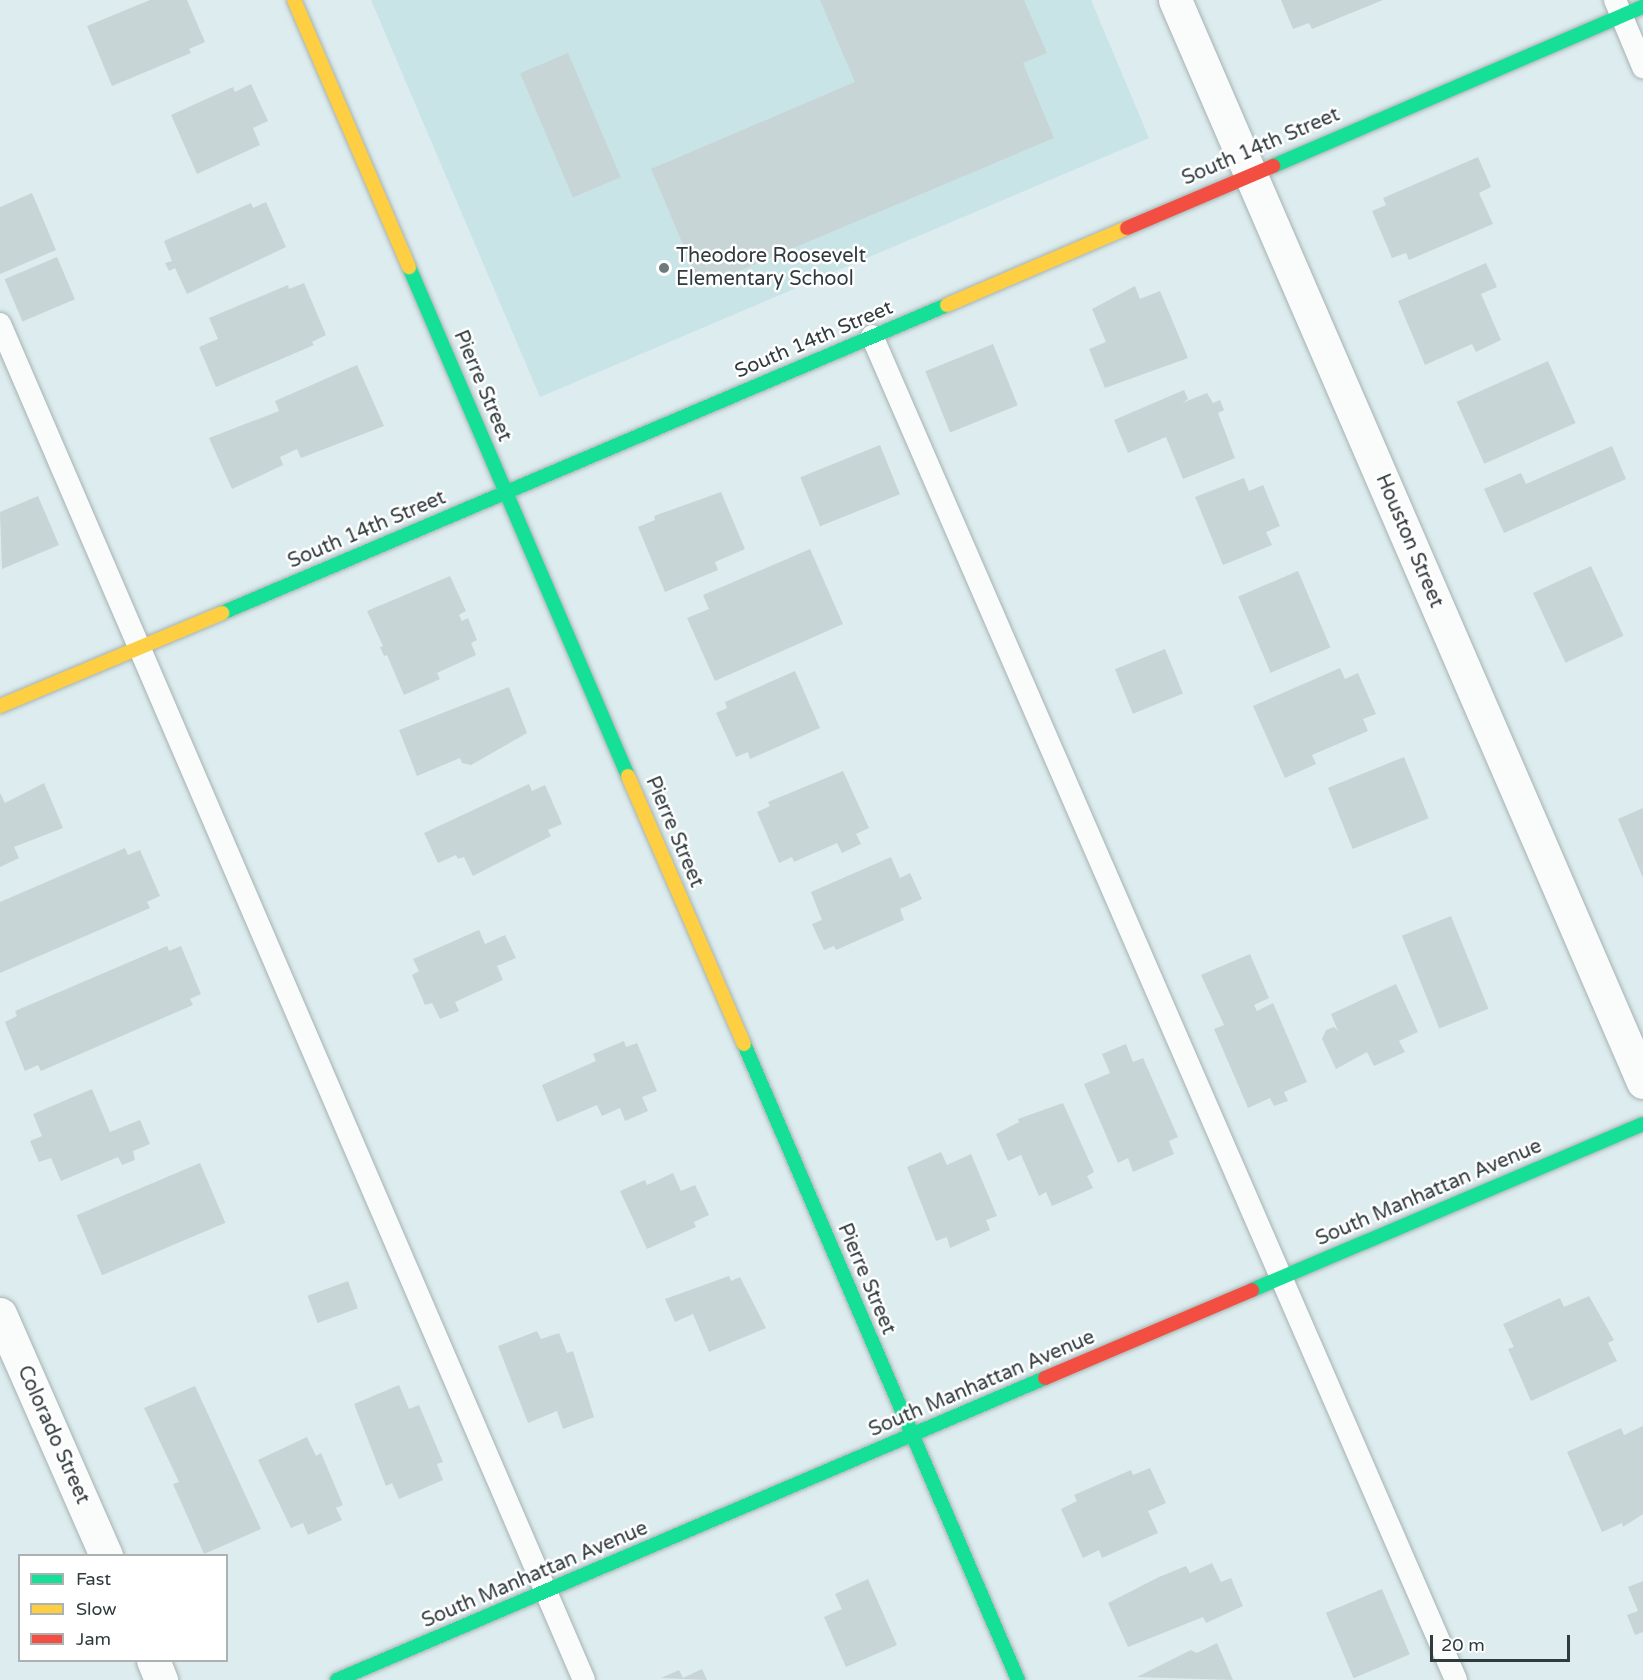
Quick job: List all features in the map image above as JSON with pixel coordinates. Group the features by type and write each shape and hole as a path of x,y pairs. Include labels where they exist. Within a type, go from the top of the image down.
{"street":[{"name":"Pierre Street","path":"294,0 1018,1680"},
{"name":"Houston Street","path":"1175,0 1643,1082"},
{"name":"South 14th Street","path":"0,706 506,494 1250,173 1619,8 1643,6"},
{"name":"South Manhattan Avenue","path":"337,1680 1643,1124"},
{"name":"Colorado Street","path":"0,1314 105,1554"},
{"path":"154,1662 161,1680"}],"lane":[{"path":"1619,8 1643,67"},
{"path":"0,324 584,1680"},
{"path":"872,336 1456,1680"}],"shaded area":[{"name":"Theodore Roosevelt Elementary School","path":"371,0 1091,0 1149,138 540,397"}],"building":[{"path":"150,0 187,0 205,42 189,49 191,53 112,86 87,26"},
{"path":"820,0 1024,0 1047,53 1023,63 1054,138 701,287 651,169 855,82"},
{"path":"1281,0 1383,0 1312,29 1309,23 1293,29"},
{"path":"568,53 621,177 573,198 520,73"},
{"path":"251,84 268,121 253,128 260,145 197,174 171,115 233,87 235,92"},
{"path":"1478,157 1491,187 1479,193 1493,224 1409,260 1406,253 1392,258 1372,211 1386,205 1383,198"},
{"path":"32,193 56,250 0,274 0,207"},
{"path":"266,202 286,247 187,294 175,268 169,271 165,263 172,261 164,241 251,203 253,208"},
{"path":"57,257 75,299 23,322 5,279"},
{"path":"1486,263 1497,287 1481,294 1501,340 1476,352 1472,344 1425,365 1398,301"},
{"path":"304,283 326,335 312,342 314,345 216,387 199,347 218,339 209,318 288,285 289,289"},
{"path":"1135,286 1140,299 1160,291 1188,358 1105,388 1089,349 1106,342 1092,309"},
{"path":"993,344 1018,405 950,433 925,371"},
{"path":"1548,361 1576,423 1484,464 1457,402"},
{"path":"357,365 384,426 301,458 297,449 280,457 283,465 232,489 209,438 279,411 275,401"},
{"path":"1184,390 1188,399 1182,403 1207,393 1213,403 1220,400 1224,410 1218,413 1235,458 1183,479 1166,437 1128,453 1114,420"},
{"path":"880,445 900,494 820,526 800,477"},
{"path":"1612,446 1626,479 1504,533 1484,489 1521,473 1526,484"},
{"path":"1244,478 1249,491 1263,485 1280,526 1266,532 1272,545 1223,565 1195,497"},
{"path":"721,492 745,549 715,562 718,570 665,592 638,527 655,520 654,516"},
{"path":"38,496 59,545 2,569 0,512"},
{"path":"810,549 843,624 715,681 687,618 709,609 703,595"},
{"path":"1591,566 1624,636 1566,663 1533,593"},
{"path":"1298,571 1330,647 1271,673 1238,596"},
{"path":"450,576 466,611 459,615 462,621 468,618 477,640 471,643 476,655 437,673 440,679 404,695 387,655 384,656 380,647 383,646 367,611"},
{"path":"1165,649 1183,694 1133,714 1115,669"},
{"path":"1340,668 1345,679 1358,673 1376,714 1363,719 1368,731 1312,755 1316,764 1285,778 1253,706"},
{"path":"795,671 820,728 750,759 748,752 736,757 716,713 727,708 725,702"},
{"path":"509,687 527,733 471,765 462,763 460,758 417,776 399,730"},
{"path":"1404,757 1429,818 1353,849 1328,788"},
{"path":"843,771 869,828 856,834 861,844 842,853 837,843 794,862 792,857 779,863 757,812 770,806 768,802"},
{"path":"44,783 63,828 14,847 19,858 0,867 0,793 5,803"},
{"path":"529,784 532,791 545,785 562,824 548,830 551,836 473,876 464,857 458,859 456,855 438,863 424,833"},
{"path":"1643,808 1643,878 1618,819"},
{"path":"125,848 128,855 140,850 160,896 147,902 150,908 0,973 0,902"},
{"path":"891,857 900,878 910,873 922,899 900,909 904,920 836,950 834,946 824,950 812,924 822,920 811,892"},
{"path":"1451,916 1488,1009 1439,1029 1402,936"},
{"path":"479,930 485,944 505,935 516,958 497,966 503,980 455,1002 459,1011 440,1019 432,1003 425,1005 412,975 419,971 413,959"},
{"path":"167,946 169,951 181,946 201,994 190,999 193,1005 41,1071 38,1065 25,1071 5,1022 17,1016 15,1011"},
{"path":"1250,954 1269,998 1254,1005 1257,1011 1273,1003 1307,1082 1284,1092 1288,1101 1274,1106 1270,1098 1248,1108 1214,1029 1224,1025 1201,975"},
{"path":"1396,984 1418,1032 1399,1041 1405,1052 1374,1066 1367,1052 1336,1069 1322,1039 1326,1030 1334,1027 1338,1031 1331,1014"},
{"path":"624,1041 626,1047 637,1043 657,1091 642,1097 648,1111 625,1121 620,1108 602,1116 597,1105 557,1122 542,1085 596,1061 593,1054"},
{"path":"1126,1044 1133,1062 1143,1058 1178,1137 1169,1141 1174,1154 1133,1172 1128,1158 1118,1163 1084,1084 1110,1073 1102,1054"},
{"path":"92,1089 110,1132 140,1120 150,1144 133,1151 135,1160 122,1165 118,1157 61,1181 51,1158 39,1162 30,1141 42,1136 33,1114"},
{"path":"1063,1103 1094,1172 1087,1176 1093,1188 1052,1206 1046,1192 1039,1196 1021,1155 1008,1161 996,1134 1019,1122 1018,1119"},
{"path":"941,1152 947,1165 971,1154 997,1216 986,1220 990,1230 950,1248 947,1237 936,1241 907,1167"},
{"path":"200,1163 225,1223 102,1275 77,1215"},
{"path":"673,1173 681,1191 695,1185 709,1215 694,1222 696,1227 647,1249 620,1191 645,1180 647,1185"},
{"path":"729,1276 731,1281 740,1277 766,1328 709,1352 693,1314 675,1322 665,1299"},
{"path":"348,1281 358,1308 318,1323 308,1296"},
{"path":"1589,1296 1614,1340 1608,1343 1617,1361 1531,1401 1508,1349 1514,1347 1503,1324 1560,1298 1564,1307"},
{"path":"537,1331 541,1339 559,1333 567,1353 573,1351 594,1417 563,1429 557,1411 528,1423 498,1346"},
{"path":"399,1385 409,1409 419,1405 443,1462 437,1464 443,1480 399,1499 392,1483 386,1486 354,1404"},
{"path":"195,1386 261,1529 204,1554 173,1484 179,1482 144,1408"},
{"path":"1643,1426 1643,1514 1623,1527 1622,1523 1602,1532 1567,1452 1621,1428 1624,1435"},
{"path":"307,1437 316,1456 321,1453 343,1505 336,1508 342,1520 308,1535 303,1523 291,1528 258,1460"},
{"path":"1150,1468 1166,1503 1148,1511 1158,1533 1102,1558 1099,1550 1083,1558 1061,1509 1077,1501 1074,1495 1131,1470 1133,1475"},
{"path":"1212,1563 1221,1582 1231,1578 1243,1606 1206,1623 1203,1617 1128,1647 1108,1603 1186,1566 1190,1573"},
{"path":"868,1579 897,1645 846,1667 824,1617 842,1609 835,1594"},
{"path":"1643,1581 1643,1632 1635,1635 1627,1615 1638,1611 1628,1587"},
{"path":"1382,1589 1410,1654 1354,1678 1326,1613"},
{"path":"1217,1643 1233,1680 1137,1677 1191,1650 1197,1653"},
{"path":"702,1669 707,1680 661,1678 679,1670 683,1678"}],"traffic: fast":[{"path":"1273,166 1643,7"},
{"path":"409,267 628,776"},
{"path":"222,613 947,305"},
{"path":"744,1044 1018,1680"},
{"path":"1252,1290 1643,1124"},
{"path":"337,1680 1045,1378"}],"traffic: slow":[{"path":"294,0 409,267"},
{"path":"947,305 1127,228"},
{"path":"0,706 222,613"},
{"path":"628,776 744,1044"}],"traffic: jam":[{"path":"1127,228 1273,166"},
{"path":"1045,1378 1252,1290"}],"place":[{"name":"Theodore Roosevelt Elementary School","path":"664,268"}]}
